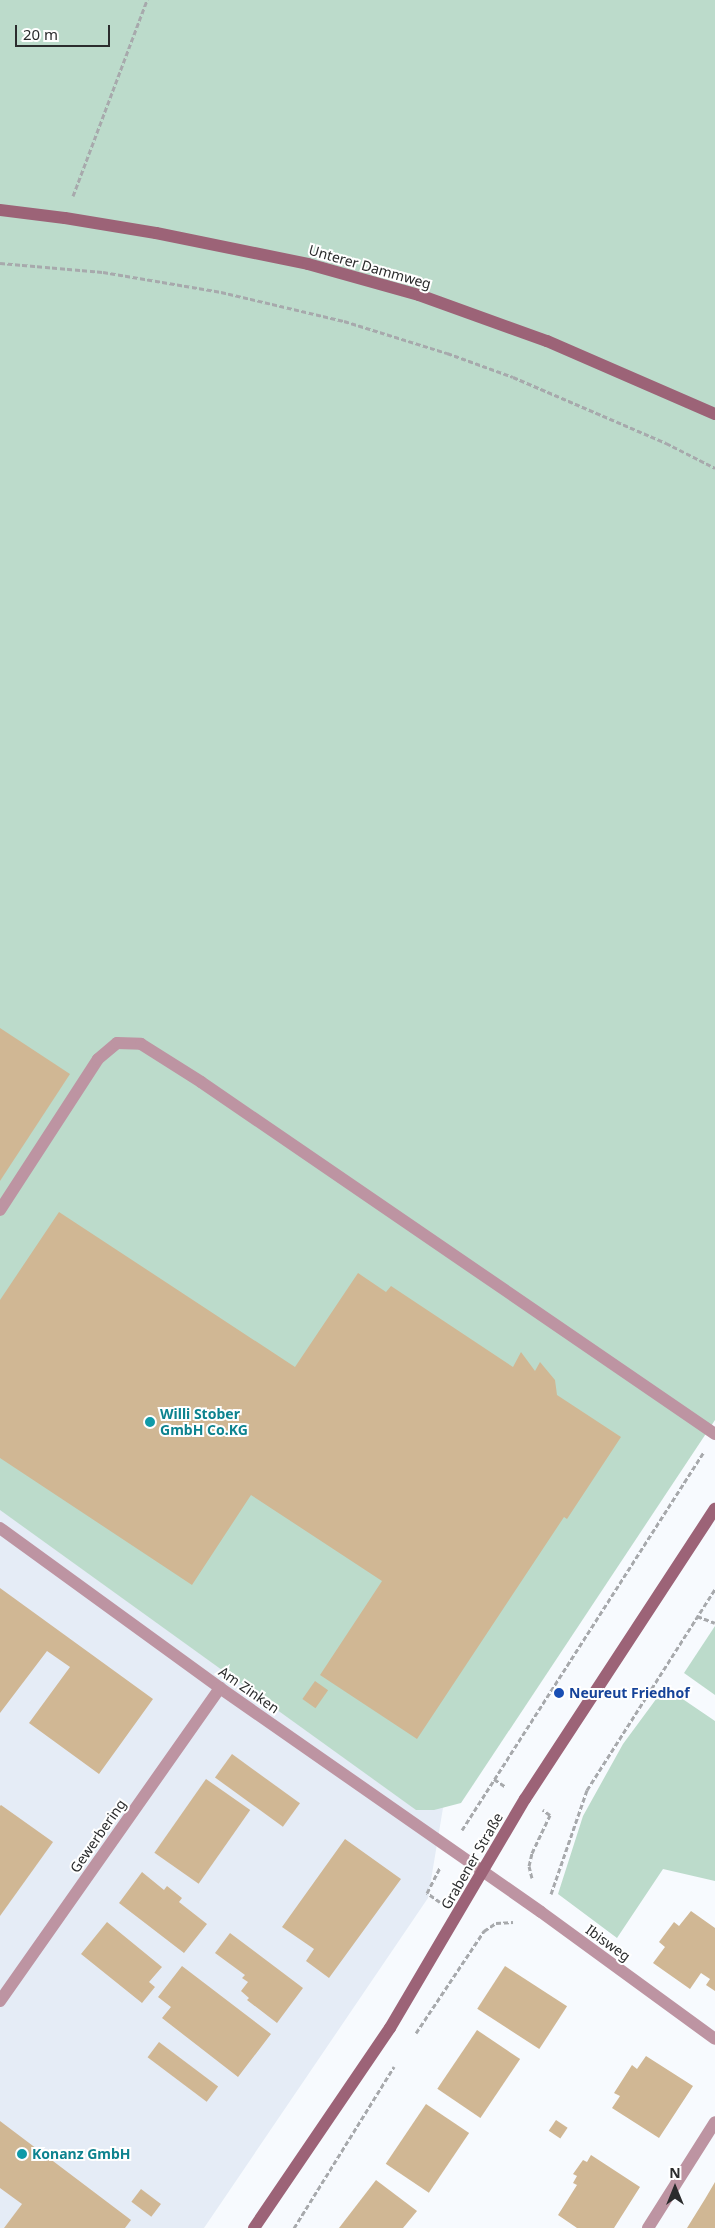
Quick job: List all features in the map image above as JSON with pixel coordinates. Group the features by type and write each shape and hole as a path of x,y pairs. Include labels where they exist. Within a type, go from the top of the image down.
{"street":[{"name":"Unterer Dammweg","path":"0,210 65,218 156,233 308,264 419,295 548,341 715,414"},
{"path":"0,1210 98,1059 117,1043 141,1044 201,1082 715,1434"},
{"name":"Grabener Straße","path":"254,2228 390,2028 525,1799 715,1509"},
{"name":"Am Zinken","path":"0,1528 220,1688 482,1872"},
{"name":"Gewerbering","path":"0,2001 220,1688"},
{"name":"Ibisweg","path":"482,1872 541,1912 715,2039"},
{"path":"648,2228 715,2122"}],"path":[{"path":"65,218 147,0"},
{"path":"0,263 103,272 222,292 344,321 447,353 513,377 666,443 715,468"},
{"path":"450,1850 704,1452"},
{"path":"541,1912 558,1880 587,1790 715,1589"},
{"path":"697,1616 715,1623"},
{"path":"412,2039 484,1931 496,1923 516,1922"},
{"path":"294,2228 396,2064"}],"shaded area":[{"path":"0,886 715,1418 443,1808 428,1898 204,2228 0,2228"}],"green space":[{"path":"0,0 715,0 715,1420 461,1803 434,1810 416,1810 0,1510"},
{"path":"715,1626 715,1695 684,1673"},
{"path":"665,1687 715,1721 715,1881 663,1869 617,1938 558,1894 583,1816 623,1744"}],"building":[{"path":"0,1028 70,1074 0,1181"},
{"path":"59,1212 295,1367 358,1273 386,1292 391,1286 513,1367 521,1352 535,1371 540,1362 555,1380 557,1395 621,1437 567,1519 564,1517 417,1739 320,1675 382,1581 251,1495 192,1585 0,1458 0,1300"},
{"path":"0,1588 153,1699 99,1774 29,1723 70,1667 47,1651 0,1713"},
{"path":"315,1681 328,1690 315,1708 302,1699"},
{"path":"232,1754 300,1803 283,1827 215,1777"},
{"path":"206,1779 250,1810 199,1884 154,1853"},
{"path":"0,1806 53,1842 0,1916"},
{"path":"345,1839 401,1879 329,1978 306,1961 314,1949 282,1927"},
{"path":"142,1872 164,1890 167,1886 182,1898 179,1902 207,1924 184,1953 119,1903"},
{"path":"691,1911 715,1928 715,1991 706,1985 710,1979 701,1973 690,1989 653,1963 665,1947 659,1942 674,1922 679,1926"},
{"path":"107,1922 162,1967 149,1982 155,1987 142,2003 81,1954"},
{"path":"230,1933 303,1988 277,2023 247,2000 249,1998 241,1991 248,1982 242,1978 245,1975 215,1953"},
{"path":"182,1966 271,2034 238,2077 162,2018 171,2007 158,1997"},
{"path":"505,1966 567,2006 539,2049 477,2009"},
{"path":"477,2030 520,2059 480,2118 437,2089"},
{"path":"159,2042 218,2087 207,2102 148,2057"},
{"path":"646,2056 693,2086 659,2138 612,2108 620,2096 614,2093 632,2065 637,2069"},
{"path":"426,2104 469,2133 429,2193 386,2164"},
{"path":"556,2120 568,2128 560,2139 549,2131"},
{"name":"Konanz GmbH","path":"0,2121 131,2220 125,2228 4,2228 22,2204 0,2188"},
{"path":"591,2155 640,2187 614,2228 577,2228 558,2215 577,2185 573,2183 577,2176 573,2174 583,2160 587,2162"},
{"path":"376,2180 417,2211 403,2228 339,2228"},
{"path":"715,2182 715,2228 687,2228 705,2199"},
{"path":"141,2189 161,2204 151,2217 131,2202"}],"place":[{"name":"Willi Stober GmbH Co.KG","path":"150,1422"},
{"name":"Neureut Friedhof","path":"559,1693"},
{"name":"Konanz GmbH","path":"22,2154"}]}
